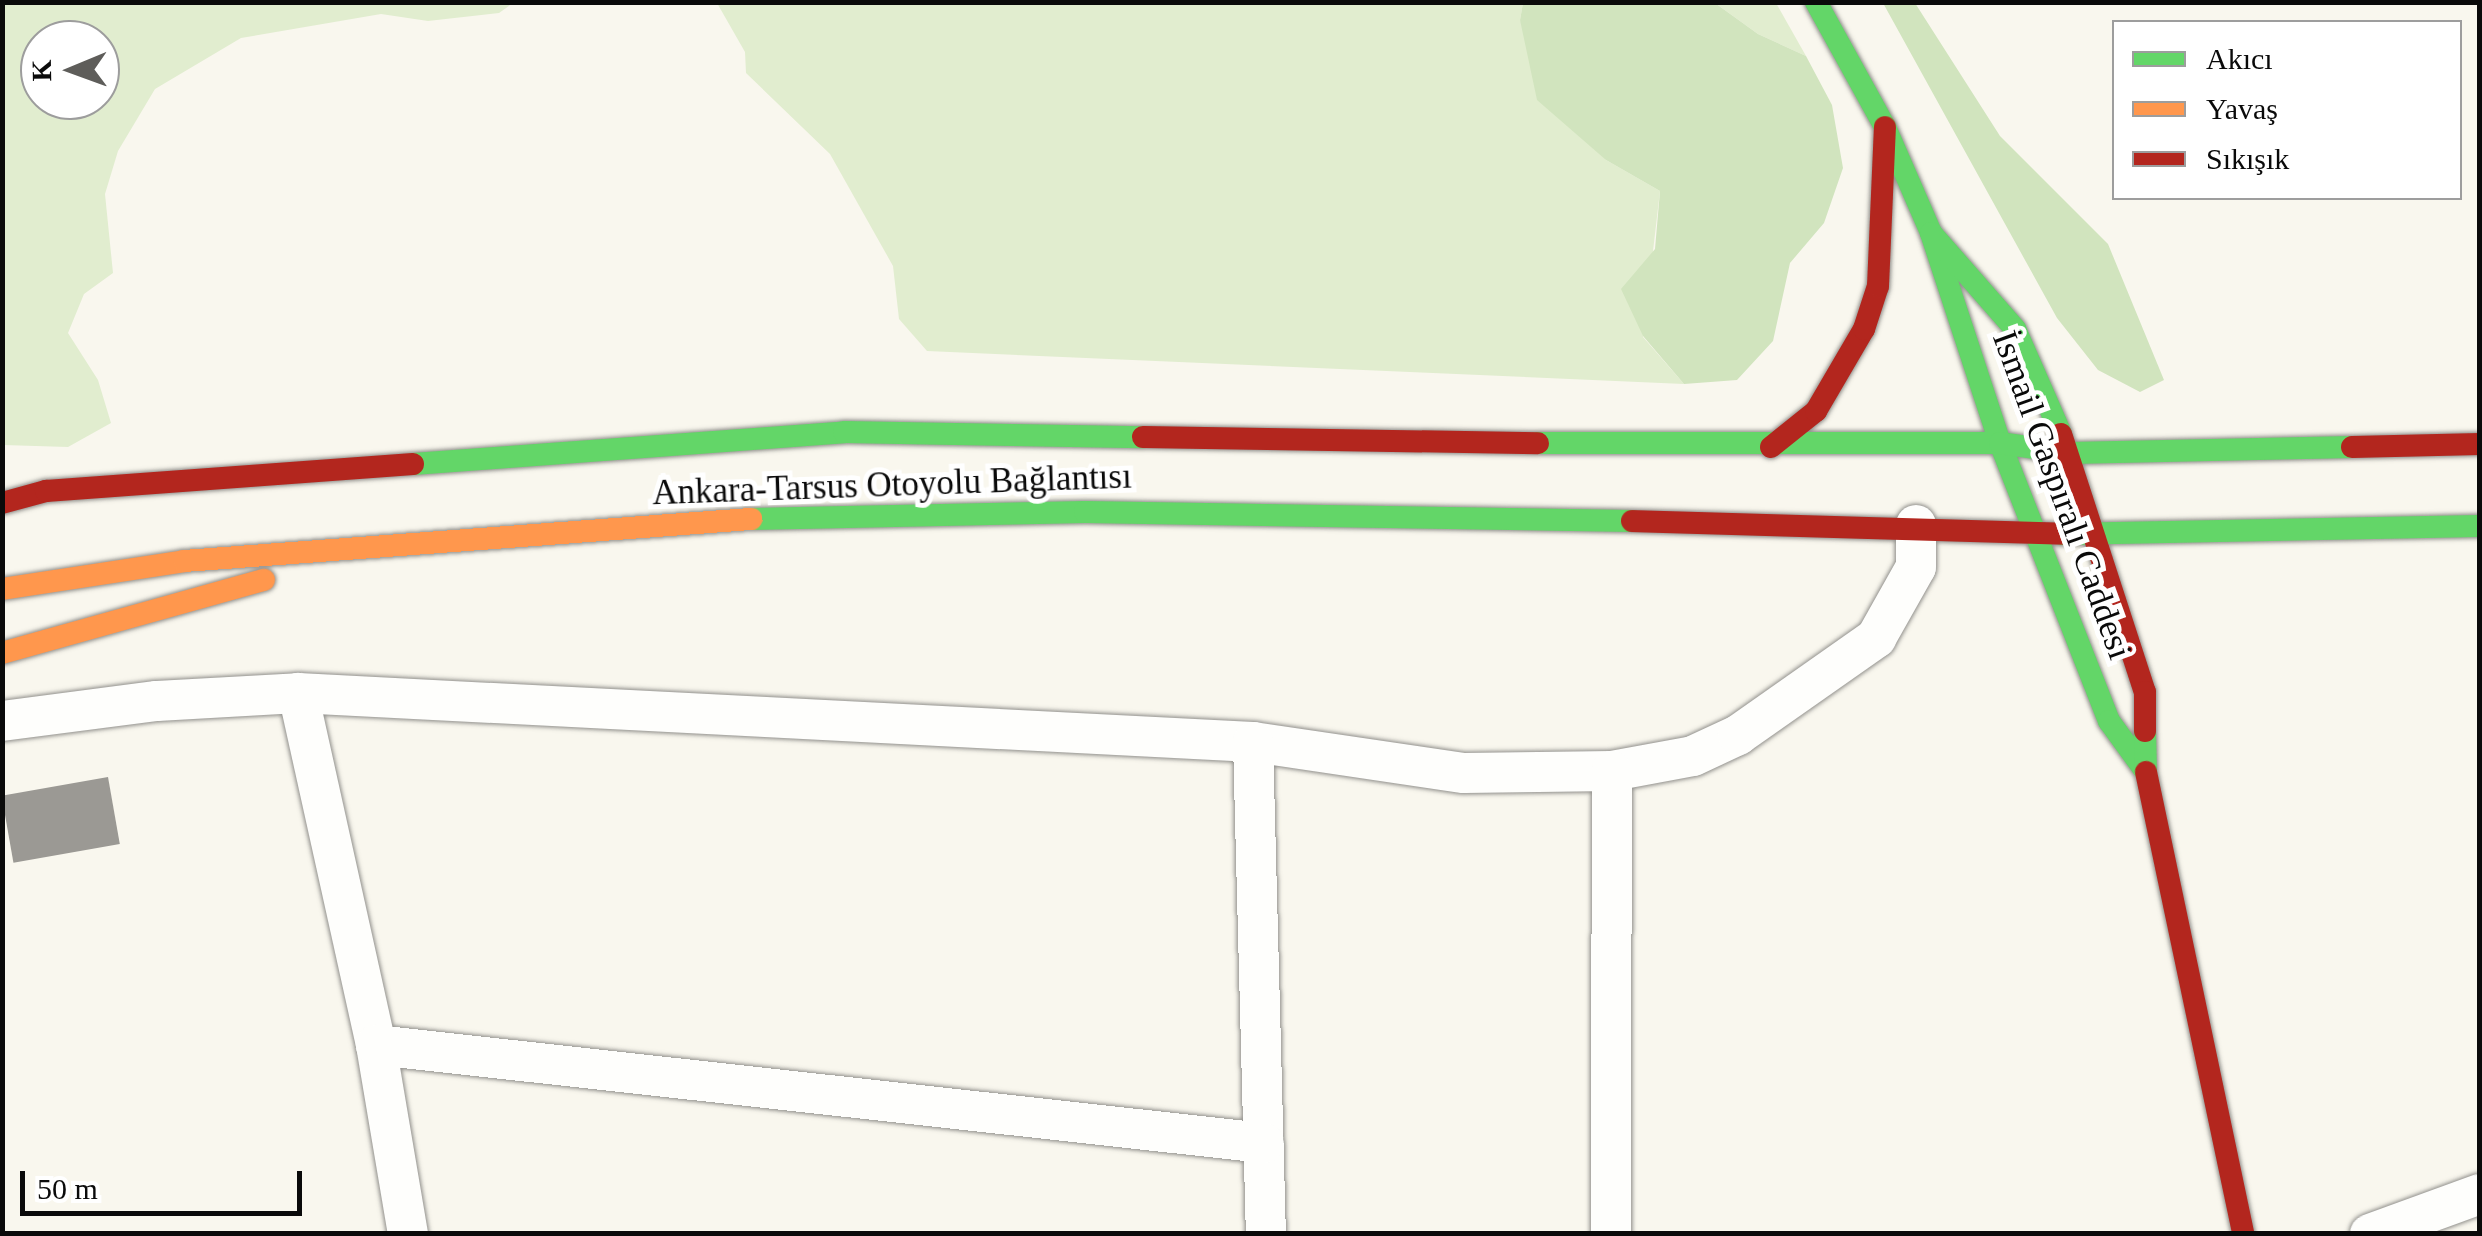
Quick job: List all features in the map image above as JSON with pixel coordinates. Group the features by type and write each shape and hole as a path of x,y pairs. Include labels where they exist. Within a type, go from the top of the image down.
{"main road":[{"name":"İsmail Gaspıralı Caddesi","path":"1816,2 1885,127 1931,232 2000,443 2109,721 2146,772"},
{"path":"1771,447 1816,412 1864,329 1878,286 1885,127"},
{"name":"İsmail Gaspıralı Caddesi","path":"1931,232 2015,329 2070,453 2146,692 2146,772 2244,1234"},
{"name":"Ankara-Tarsus Otoyolu Bağlantısı","path":"2,503 46,491 844,432 1771,447 2000,443 2070,453"},
{"path":"2070,453 2480,444"},
{"path":"2,484 46,491"},
{"name":"Ankara-Tarsus Otoyolu Bağlantısı","path":"2,589 184,561 758,518 1047,513 1916,524 2036,535 2480,526"},
{"path":"2,653 398,544"}],"street":[{"path":"2,721 158,700 298,693 1254,742 1464,773 1612,771 1694,756 1738,736 1876,638 1916,567 1916,524"},
{"path":"298,693 376,1045 408,1234"},
{"path":"1254,742 1266,1234"},
{"path":"1612,771 1612,1234"},
{"path":"376,1045 1264,1144"},
{"path":"2370,1234 2480,1194"}],"green space":[{"path":"3,2 513,2 499,13 428,21 381,14 241,38 155,89 118,151 105,194 113,273 84,294 68,333 98,380 111,423 68,447 3,445"},
{"path":"717,3 1523,3 1520,20 1606,160 1660,191 1643,337 1684,384 927,351 899,319 893,266 830,154 746,73 745,52"},
{"path":"1523,3 1715,3 1758,34 1806,56 1832,105 1843,168 1824,223 1790,263 1773,341 1737,380 1684,384 1643,336 1621,289 1655,249 1660,191 1606,160 1537,100 1520,20"},
{"path":"1715,3 1776,3 1806,56 1758,34"},
{"path":"1883,3 1915,3 2000,136 2108,244 2164,380 2140,392 2098,370 2057,318"}],"building":[{"path":"108,777 120,844 13,863 2,796"}],"traffic: fast":[{"path":"1816,2 1885,127 1931,233 2000,443 2109,721 2146,772 2145,731"},
{"path":"1931,233 2015,329 2061,434"},
{"path":"413,464 844,432 1143,437"},
{"path":"1538,443 2000,443 2070,453 2352,447"},
{"path":"751,519 1085,512 1632,521"},
{"path":"2062,534 2480,526"}],"traffic: slow":[{"path":"2,589 184,561 751,519"},
{"path":"2,653 264,580"}],"traffic: jam":[{"path":"1771,447 1816,411 1864,329 1878,286 1885,127"},
{"path":"2061,434 2145,692 2145,731"},
{"path":"1143,437 1538,443"},
{"path":"2352,447 2480,444"},
{"path":"2,503 46,491 413,464"},
{"path":"1632,521 2062,534"},
{"path":"2146,772 2243,1234"}]}
